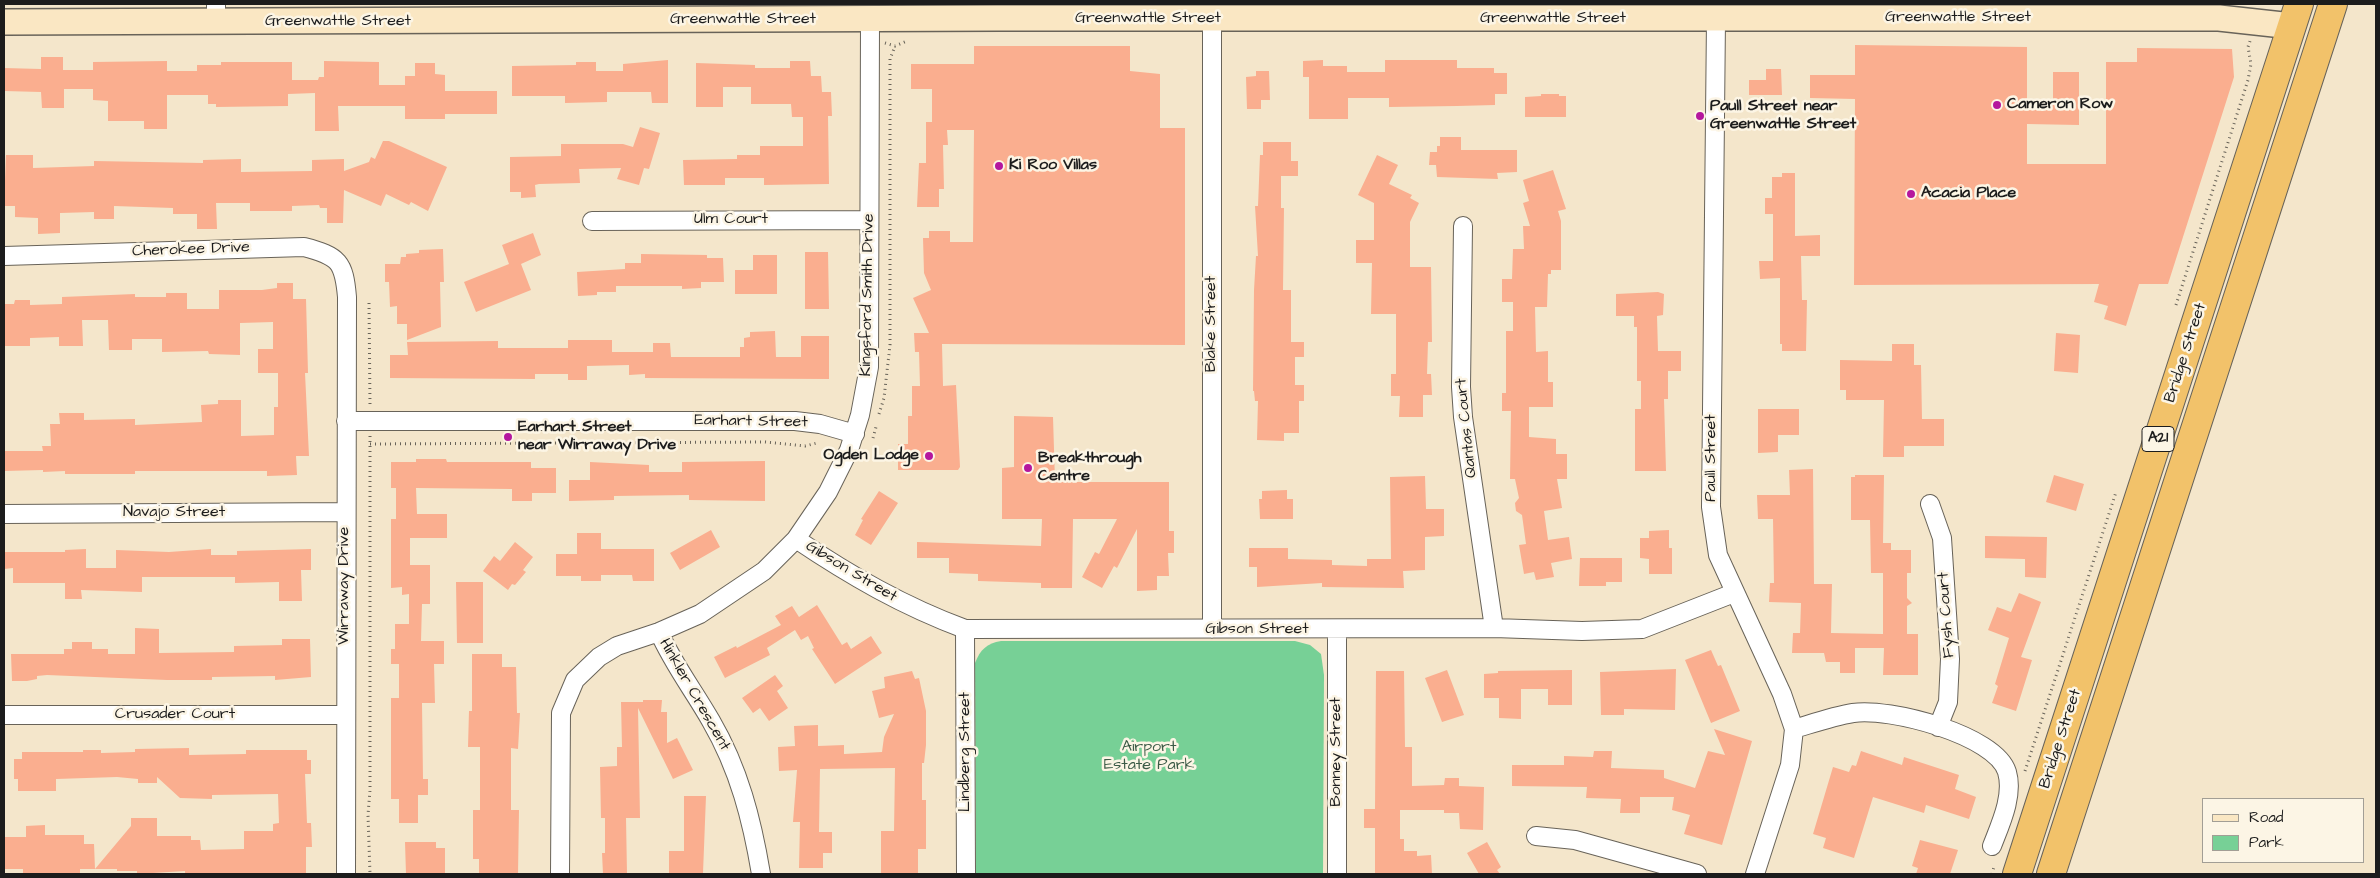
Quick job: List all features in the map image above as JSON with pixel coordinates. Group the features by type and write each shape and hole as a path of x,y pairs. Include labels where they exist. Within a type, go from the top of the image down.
{"highway":[{"name":"Bridge Street","path":"2051,874 2334,4"},
{"name":"Bridge Street","path":"2016,874 2296,15"}],"main road":[{"name":"Greenwattle Street","path":"4,22 216,13 870,20 998,18 1212,19 1588,11 1716,19 2219,18 2296,15"}],"street":[{"name":"Blake Street","path":"1212,19 1212,629"},
{"name":"Paull Street","path":"1716,19 1711,507 1718,555 1782,694 1794,729 1790,765 1755,874"},
{"name":"Kingsford Smith Drive","path":"560,874 560,713 575,680 599,657 617,646 659,632 700,614 764,571 796,539 828,492 855,434 869,366 870,20"},
{"name":"Ulm Court","path":"592,221 870,220"},
{"name":"Qantas Court","path":"1463,226 1461,387 1463,417 1494,628"},
{"name":"Cherokee Drive","path":"4,256 304,247 328,253 344,272 346,297"},
{"name":"Wirraway Drive","path":"346,297 346,874"},
{"name":"Earhart Street","path":"346,421 795,421 820,424 855,434"},
{"name":"Fysh Court","path":"1930,504 1942,538 1950,659 1948,702 1938,727"},
{"name":"Navajo Street","path":"4,514 345,512"},
{"name":"Gibson Street","path":"796,539 863,583 924,614 965,629 1337,630 1494,628 1582,631 1642,628 1707,605 1734,593"},
{"name":"Lindberg Street","path":"965,629 966,874"},
{"name":"Bonney Street","path":"1337,630 1337,874"},
{"name":"Hinkler Crescent","path":"659,632 670,657 711,721 730,757 745,796 760,874"},
{"path":"1794,729 1855,712 1892,714 1973,739 2004,766 2009,784 2004,813 1992,846"},
{"name":"Crusader Court","path":"4,714 346,715"},
{"path":"1536,836 1575,840 1697,874"}],"path":[{"path":"2174,313 2248,80 2251,64 2248,47"},
{"path":"369,303 370,790 368,814 370,874"},
{"path":"370,444 765,442 804,446 817,443"},
{"path":"2009,784 2022,780 2117,488"}],"green space":[{"name":"Airport Estate Park","path":"1001,641 1295,641 1310,645 1321,654 1324,675 1323,874 976,874 975,663 979,654 985,648 992,643"}],"building":[{"path":"1855,45 2027,47 2027,102 2053,102 2053,72 2079,72 2079,125 2027,124 2027,164 2106,164 2106,62 2137,62 2137,48 2232,49 2234,77 2168,284 2139,284 2126,326 2104,319 2108,306 2094,302 2099,284 1854,285 1855,99 1810,98 1810,75 1855,75"},
{"path":"974,46 1130,46 1130,71 1160,74 1160,128 1185,128 1185,345 942,344 943,386 956,385 960,467 958,470 898,470 898,444 908,444 908,416 912,416 912,386 920,386 919,352 915,352 914,333 929,333 913,298 931,290 924,273 923,238 929,238 929,231 950,231 950,242 973,242 974,130 947,130 948,145 943,145 944,189 939,189 939,207 917,207 919,163 926,163 926,122 932,122 932,89 911,89 911,64 974,64"},
{"path":"41,57 63,57 63,70 93,70 93,62 167,61 167,71 197,71 197,65 221,65 221,62 292,62 292,80 318,80 319,77 324,77 324,61 379,62 379,85 405,85 405,76 415,76 415,63 435,63 435,74 445,75 445,91 497,91 497,114 445,114 445,119 405,119 405,106 338,106 339,131 315,131 315,93 288,94 288,106 216,107 216,104 208,104 208,95 167,95 167,129 144,129 144,121 108,121 108,101 93,100 93,89 64,89 64,108 42,108 41,92 4,91 4,68 41,69"},
{"path":"668,60 668,103 652,103 651,92 607,92 607,102 565,103 565,96 512,96 512,66 576,65 576,62 596,62 596,71 623,71 623,64"},
{"path":"1323,60 1323,66 1347,66 1347,72 1385,72 1385,60 1457,60 1457,68 1494,68 1494,73 1507,73 1507,94 1495,94 1495,105 1457,106 1389,107 1389,98 1348,98 1348,119 1309,119 1309,77 1303,77 1303,61"},
{"path":"790,61 810,61 811,76 821,76 822,92 831,92 832,116 828,116 829,184 764,185 764,178 725,178 725,185 684,185 683,160 737,159 737,155 760,155 760,146 803,146 803,117 792,117 791,104 751,104 751,87 723,87 723,107 696,107 696,63 755,65 755,68 790,68"},
{"path":"1766,69 1781,69 1782,95 1749,95 1749,80 1766,80"},
{"path":"1256,71 1269,71 1270,100 1261,100 1261,109 1247,109 1246,77 1256,76"},
{"path":"1541,94 1566,96 1566,117 1525,117 1525,97 1541,96"},
{"path":"640,127 660,133 649,169 644,168 639,185 617,179 621,168 579,169 580,183 535,185 536,197 521,198 521,192 510,192 510,157 561,156 561,144 623,144 633,147"},
{"path":"1440,137 1461,137 1461,150 1517,150 1517,172 1497,173 1498,179 1437,177 1436,165 1429,165 1430,152 1437,152 1437,146 1440,146"},
{"path":"383,141 389,141 447,167 428,211 411,202 409,205 386,194 381,206 344,190 343,223 327,223 327,208 320,208 319,205 292,206 292,211 250,211 250,203 216,203 217,229 197,229 197,214 173,214 173,208 114,206 114,219 94,219 94,212 60,213 60,233 38,234 38,218 15,217 15,206 4,206 6,155 33,155 33,168 94,166 94,161 203,163 203,160 241,159 241,172 312,171 312,160 344,159 344,171 369,162 371,157 375,159"},
{"path":"1263,142 1291,142 1291,161 1298,161 1298,176 1281,176 1281,208 1284,208 1283,290 1291,290 1291,342 1304,342 1304,357 1295,357 1295,385 1304,385 1304,401 1299,401 1299,433 1284,433 1284,441 1257,440 1258,401 1255,401 1253,391 1254,290 1256,256 1258,256 1255,206 1258,206 1260,155 1263,155"},
{"path":"1377,155 1398,165 1389,184 1412,195 1410,198 1419,203 1410,222 1410,267 1431,267 1432,342 1428,342 1427,374 1431,374 1432,395 1423,395 1423,417 1399,417 1400,396 1391,396 1391,374 1396,374 1396,314 1371,314 1372,263 1356,263 1356,240 1374,240 1374,203 1358,195"},
{"path":"1553,170 1566,209 1558,211 1561,221 1561,270 1551,270 1551,274 1548,274 1547,307 1535,307 1536,352 1548,351 1548,382 1553,382 1553,407 1529,407 1529,437 1556,439 1556,454 1567,454 1567,479 1557,479 1562,508 1544,511 1548,540 1569,537 1572,559 1551,563 1554,577 1536,580 1534,572 1524,574 1519,545 1526,544 1522,515 1516,511 1515,503 1519,498 1515,479 1510,479 1511,411 1502,411 1502,393 1506,393 1506,331 1513,331 1513,302 1502,302 1502,279 1512,279 1513,249 1524,249 1523,226 1530,226 1523,203 1529,201 1523,180"},
{"path":"1782,173 1795,173 1795,236 1820,235 1820,256 1801,256 1802,300 1807,300 1806,351 1782,351 1782,344 1780,344 1780,278 1760,279 1759,261 1773,261 1773,214 1765,214 1765,198 1772,198 1772,177 1782,177"},
{"path":"533,233 541,255 521,264 531,290 476,312 464,282 509,264 502,245"},
{"path":"443,249 444,282 440,282 441,327 407,340 407,324 397,324 397,306 390,307 389,282 385,282 385,264 400,264 401,257 406,257 406,254 419,253 419,250"},
{"path":"805,252 828,252 829,309 805,309"},
{"path":"641,254 707,255 707,258 723,258 724,282 701,282 701,288 682,289 682,286 616,286 616,292 597,292 597,295 578,296 577,272 625,269 625,263 641,263"},
{"path":"753,255 777,255 777,294 735,294 735,270 753,270"},
{"path":"277,283 293,283 293,299 306,299 308,373 305,373 309,456 296,456 297,475 267,476 267,471 135,471 135,474 65,474 65,471 4,471 4,451 43,451 42,446 51,446 50,424 60,424 59,413 84,413 84,420 135,419 135,425 202,422 201,405 218,404 218,400 241,400 241,436 274,435 274,407 278,407 278,373 258,373 258,349 273,349 273,322 240,323 240,355 209,354 208,351 162,352 162,339 132,339 132,350 109,350 108,320 82,320 83,346 59,346 59,337 30,338 30,346 4,346 4,304 14,304 15,300 30,300 30,305 62,304 62,297 135,294 135,297 166,297 166,293 187,293 187,309 219,309 219,290 262,290 277,288"},
{"path":"1658,292 1664,294 1663,315 1657,316 1658,351 1681,351 1681,371 1668,371 1668,399 1664,399 1666,471 1635,471 1635,409 1641,409 1641,381 1637,381 1637,327 1634,327 1634,316 1616,316 1616,294"},
{"path":"775,331 776,357 801,357 801,336 829,336 829,379 645,378 645,374 629,375 629,365 587,366 587,380 568,380 568,374 535,374 535,379 390,378 390,355 408,355 407,342 498,341 498,348 568,348 568,340 612,340 612,352 653,352 653,343 670,343 671,357 740,357 740,347 744,347 744,338 750,337 750,332"},
{"path":"2056,333 2080,335 2078,373 2054,371"},
{"path":"1892,344 1914,344 1914,365 1921,365 1922,419 1944,419 1944,446 1904,446 1904,457 1883,457 1884,400 1846,400 1846,390 1840,390 1840,360 1892,361"},
{"path":"1758,409 1799,409 1799,435 1778,435 1778,452 1758,453"},
{"path":"1014,416 1053,417 1055,482 1169,482 1169,531 1174,531 1174,553 1168,553 1169,576 1157,576 1157,590 1137,591 1137,529 1117,568 1114,566 1102,588 1082,577 1095,552 1099,554 1117,519 1073,519 1072,588 1041,588 1041,583 978,581 978,574 949,573 949,558 917,558 917,542 1041,546 1042,519 1002,519 1002,468 1014,467"},
{"path":"416,459 446,459 447,462 531,462 531,468 556,468 556,493 532,493 532,501 512,501 512,489 416,488 417,514 447,514 447,538 410,538 410,565 430,565 430,604 422,604 421,641 444,641 444,664 434,664 435,703 422,703 423,779 428,779 428,795 418,795 418,823 399,823 399,799 391,799 391,698 399,698 399,664 391,664 391,649 395,649 395,624 409,624 409,594 402,595 402,587 391,588 391,519 396,519 396,488 391,488 391,462 416,462"},
{"path":"765,461 765,501 689,500 689,495 614,496 614,500 569,501 569,480 590,480 590,462 649,465 649,472 682,472 682,462"},
{"path":"1813,469 1814,584 1832,584 1831,633 1883,634 1883,573 1871,573 1870,520 1851,520 1851,477 1855,477 1855,475 1884,475 1883,543 1891,543 1891,550 1911,550 1911,573 1907,573 1907,598 1912,603 1907,606 1907,634 1918,634 1918,675 1883,675 1884,648 1855,648 1855,673 1840,673 1840,662 1826,662 1824,653 1792,653 1793,633 1800,633 1801,603 1769,602 1770,583 1774,583 1773,519 1758,519 1757,495 1790,495 1789,470"},
{"path":"2054,475 2084,484 2076,511 2046,502"},
{"path":"1425,476 1426,509 1444,509 1444,536 1425,537 1425,570 1403,571 1404,588 1322,587 1322,583 1257,587 1257,567 1249,567 1249,548 1288,548 1288,559 1332,560 1332,565 1367,566 1367,559 1391,559 1390,477"},
{"path":"1287,490 1287,499 1293,499 1293,519 1260,519 1259,499 1262,499 1262,491"},
{"path":"879,491 898,503 871,545 855,535 863,520 861,519"},
{"path":"711,530 720,547 680,570 670,553"},
{"path":"1669,530 1669,548 1672,548 1672,574 1649,574 1649,559 1640,558 1640,538 1649,538 1649,531"},
{"path":"577,533 601,533 601,549 654,549 654,581 633,581 632,575 601,575 601,581 581,581 581,576 556,576 556,554 577,554"},
{"path":"1985,536 2047,537 2046,578 2025,577 2025,559 1985,558"},
{"path":"515,542 533,557 523,570 526,572 508,590 483,571 494,556 500,561"},
{"path":"86,549 86,568 116,568 116,550 169,552 211,549 211,555 237,555 237,551 311,549 311,570 301,570 302,601 279,601 279,582 235,583 235,577 142,577 142,592 81,590 82,599 65,599 65,583 13,583 13,568 4,569 4,552 65,552 65,550"},
{"path":"1580,558 1622,558 1622,582 1606,582 1606,586 1579,586"},
{"path":"456,582 483,582 483,643 457,643"},
{"path":"2019,593 2041,602 2021,657 2032,660 2016,711 1992,703 1998,686 1995,684 2009,638 1988,630 1997,607 2011,612"},
{"path":"817,605 842,645 847,642 851,649 871,636 882,653 835,684 812,649 814,648 808,636 801,640 795,630 767,648 770,655 725,678 714,657 736,646 737,648 781,625 775,616 792,606 799,617"},
{"path":"135,628 159,629 159,653 234,652 234,646 282,645 282,639 310,639 311,677 275,680 275,676 212,677 212,680 167,680 47,675 37,676 37,679 27,681 12,681 11,654 64,654 64,649 72,649 72,642 92,642 92,649 108,649 108,654 135,654"},
{"path":"1711,650 1718,666 1721,665 1740,711 1711,723 1685,660"},
{"path":"472,654 502,654 502,667 516,667 517,713 520,713 518,749 511,748 511,810 519,810 518,874 479,874 479,859 473,859 473,810 480,810 480,747 468,747 469,711 472,711"},
{"path":"1676,669 1675,710 1624,709 1624,715 1601,715 1600,672"},
{"path":"1447,670 1464,715 1442,722 1425,678"},
{"path":"1572,670 1572,705 1548,705 1548,689 1521,689 1521,719 1499,718 1499,698 1484,698 1484,674 1498,673 1498,671"},
{"path":"912,671 915,679 919,678 926,711 926,745 924,763 922,763 922,800 926,800 926,849 918,849 918,874 881,874 881,831 894,831 895,768 820,769 819,832 832,832 832,853 823,853 823,868 799,868 800,822 793,822 797,770 779,771 778,747 795,746 794,726 818,725 818,746 844,745 844,754 882,752 884,737 894,714 879,718 872,691 885,688 884,677"},
{"path":"1376,671 1404,671 1405,747 1412,747 1412,786 1444,785 1445,778 1459,778 1459,786 1484,787 1483,830 1460,829 1459,813 1444,813 1444,810 1400,810 1400,839 1404,839 1404,851 1417,851 1417,856 1431,855 1432,874 1375,874 1375,828 1364,828 1364,809 1375,809"},
{"path":"775,675 783,686 777,691 788,708 769,721 760,708 753,713 742,698"},
{"path":"643,700 662,700 661,712 667,712 667,743 677,738 693,770 673,779 638,708 640,818 626,818 627,874 603,874 602,853 605,853 605,818 601,818 600,767 617,766 617,747 622,747 621,702 643,702"},
{"path":"1714,729 1752,741 1722,845 1684,834 1690,815 1672,810 1674,797 1640,797 1640,813 1620,813 1621,799 1586,798 1587,787 1512,786 1512,765 1564,765 1564,756 1593,757 1594,751 1612,751 1611,768 1664,770 1664,778 1695,788 1708,751 1725,755"},
{"path":"189,748 189,755 246,754 246,750 307,750 307,760 311,760 311,774 305,774 307,823 311,823 312,847 306,847 306,873 185,874 185,871 137,874 137,871 95,869 131,826 131,818 157,818 157,836 191,836 191,840 200,840 201,850 244,849 244,831 273,831 273,824 279,823 278,794 212,795 212,799 180,798 157,777 157,783 138,783 138,779 117,777 56,779 56,791 18,791 18,779 14,779 14,759 22,759 22,752 83,752 83,750 101,750 101,753 135,752 135,749"},
{"path":"1861,751 1902,765 1904,757 1959,775 1955,789 1976,797 1969,819 1926,805 1924,813 1873,797 1854,858 1823,848 1826,838 1813,834 1833,767 1849,772 1852,765 1856,766"},
{"path":"684,796 706,796 703,873 701,874 669,873 669,851 684,851"},
{"path":"45,825 45,835 84,835 84,844 94,844 95,869 80,869 80,874 23,874 23,869 4,869 4,837 26,837 26,826"},
{"path":"1920,840 1958,850 1950,874 1916,874 1918,868 1912,866"},
{"path":"405,842 436,842 436,848 445,848 445,874 406,874"},
{"path":"1487,842 1501,867 1497,870 1500,874 1479,874 1467,853"}],"place":[{"name":"Cameron Row","path":"1997,105"},
{"name":"Paull Street near Greenwattle Street","path":"1700,116"},
{"name":"Ki Roo Villas","path":"999,166"},
{"name":"Acacia Place","path":"1911,194"},
{"name":"Earhart Street near Wirraway Drive","path":"508,437"},
{"name":"Ogden Lodge","path":"929,456"},
{"name":"Breakthrough Centre","path":"1028,468"}]}
